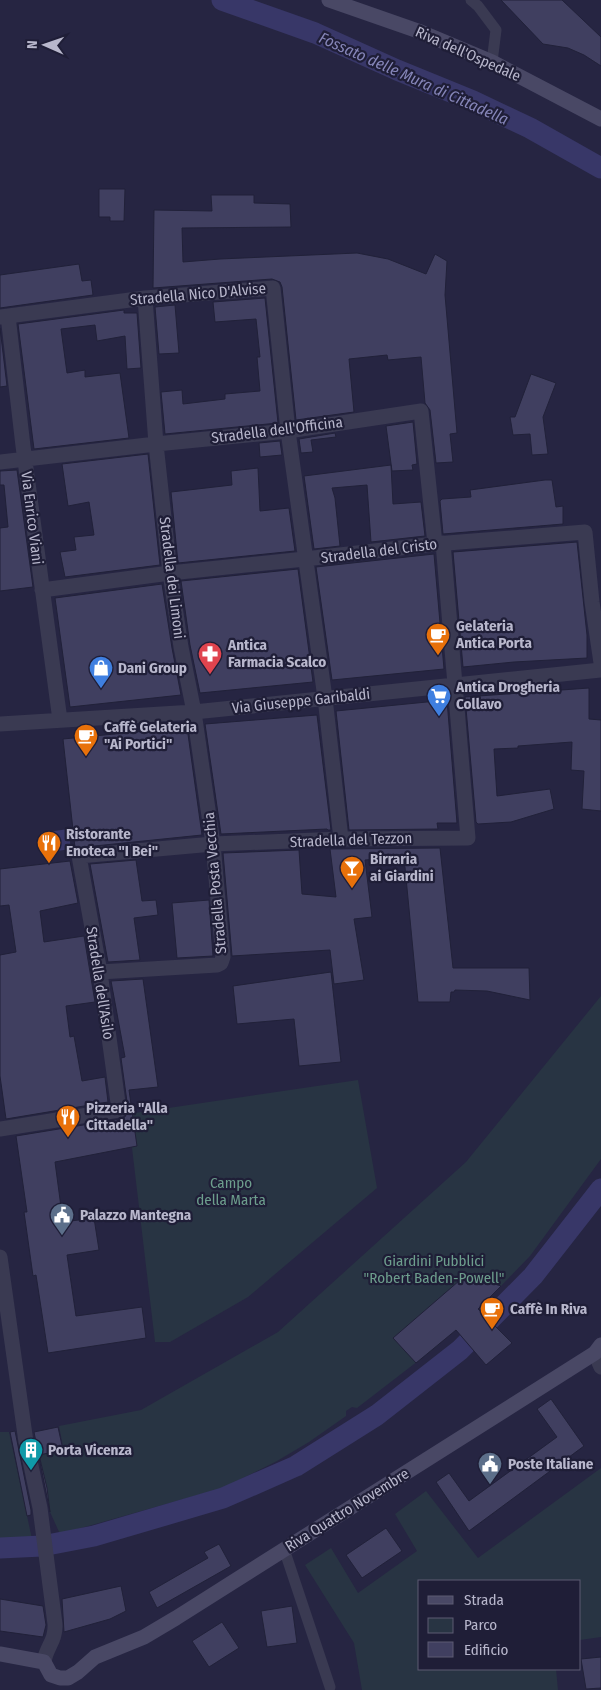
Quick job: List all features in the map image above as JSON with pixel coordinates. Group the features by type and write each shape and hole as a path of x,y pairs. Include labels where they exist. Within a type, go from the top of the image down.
{"street":[{"name":"Riva dell'Ospedale","path":"329,0 418,31 492,62 601,119"},
{"name":"Stradella Nico D'Alvise","path":"4,316 145,298 273,288 288,431 325,698 340,839"},
{"name":"Stradella dei Limoni","path":"145,298 156,444 170,573 181,647 194,712"},
{"name":"Via Enrico Viani","path":"4,316 60,720"},
{"name":"Stradella dell'Officina","path":"0,462 288,431 421,411 439,544"},
{"name":"Stradella del Cristo","path":"42,590 170,573 439,544 585,532 601,664"},
{"path":"439,544 456,684"},
{"name":"Via Giuseppe Garibaldi","path":"0,724 194,712 601,670"},
{"name":"Stradella del Tezzon","path":"79,856 213,844 340,839 468,838 456,684"},
{"name":"Stradella Posta Vecchia","path":"100,972 217,966 221,963 223,957 213,844 194,712"},
{"name":"Stradella dell'Asilo","path":"0,1129 119,1110 100,972 79,856"},
{"path":"0,1257 26,1442 40,1508 56,1633 44,1662 51,1676 60,1678 68,1684"},
{"path":"598,1349 601,1367"},
{"name":"Riva Quattro Novembre","path":"68,1684 95,1657 144,1637 598,1349"},
{"path":"0,1654 44,1662"}],"lane":[{"path":"471,0 478,6 496,30 492,62"},
{"path":"284,1549 330,1687"}],"green space":[{"name":"Giardini Pubblici \"Robert Baden-Powell\"","path":"601,996 601,1159 530,1256 501,1286 447,1336 439,1340 440,1344 357,1408 352,1407 346,1411 346,1416 309,1442 277,1461 223,1488 60,1534 50,1512 39,1455 64,1451 59,1426 141,1410 278,1332 466,1162"},
{"name":"Campo della Marta","path":"358,1080 377,1188 248,1297 170,1342 155,1342 128,1114"},
{"path":"0,1432 9,1432 32,1539 0,1539"},
{"path":"601,1468 601,1637 581,1640 581,1580 418,1580 418,1670 556,1670 558,1690 362,1690 354,1643 305,1565 331,1548 358,1593 417,1551 395,1514 426,1491 478,1558"}],"shaded area":[{"path":"68,829 71,849 43,853 41,833"}],"building":[{"path":"501,0 562,0 601,37 601,66 584,55 568,48 543,44"},
{"path":"99,189 125,189 124,221 110,221 110,217 99,217"},
{"path":"211,195 254,195 254,203 290,204 291,227 182,228 183,262 357,253 388,259 426,274 435,254 447,261 445,295 457,433 450,434 453,462 436,463 430,410 425,403 421,357 388,360 387,355 349,359 354,412 296,420 280,282 272,279 153,288 154,210 212,211"},
{"path":"79,264 82,281 91,280 93,295 0,308 0,275"},
{"path":"265,298 278,423 165,434 161,392 182,390 183,404 225,399 225,394 260,391 257,357 260,357 256,319 215,322 213,302"},
{"path":"175,305 179,353 159,354 155,307"},
{"path":"124,310 124,313 137,313 141,368 127,369 125,336 97,341 95,325 61,329 67,373 85,370 85,377 120,373 129,438 34,449 18,324"},
{"path":"0,328 7,386 0,387"},
{"path":"531,374 556,383 543,417 548,454 532,455 530,434 513,435 510,417 515,417"},
{"path":"413,422 417,464 412,465 413,470 392,471 386,426"},
{"path":"335,433 336,437 311,440 313,452 301,453 299,439"},
{"path":"280,441 282,455 260,457 259,443"},
{"path":"148,454 160,565 65,577 60,552 76,550 74,537 94,535 89,502 68,506 62,464"},
{"path":"391,465 393,504 421,502 425,536 371,542 367,485 332,488 335,498 340,546 314,549 304,476"},
{"path":"258,468 260,511 289,508 295,551 178,563 171,492 232,485 231,471"},
{"path":"17,470 33,587 0,591 0,528 8,527 4,485 0,485 0,471"},
{"path":"552,480 556,507 563,506 563,524 443,534 440,501 442,499 471,497 470,490"},
{"path":"577,542 587,635 587,658 463,667 453,552"},
{"path":"434,554 444,669 332,680 316,567"},
{"path":"298,569 313,682 200,693 190,645 181,581"},
{"path":"162,584 181,695 70,707 55,598"},
{"path":"589,688 589,719 601,720 601,811 582,809 584,771 571,770 572,742 518,746 518,748 494,749 497,796 550,789 554,809 511,822 478,824 476,822 465,697"},
{"path":"447,700 457,823 437,823 438,829 349,830 336,711"},
{"path":"317,715 331,830 221,834 205,724"},
{"path":"187,727 202,835 75,848 63,739"},
{"path":"440,848 453,968 529,968 530,1000 487,991 455,990 451,992 450,1002 418,1002 404,857 365,860 372,917 354,919 364,980 334,984 330,950 232,956 223,853 299,850 302,894 336,897 330,849"},
{"path":"136,860 142,901 156,900 158,915 134,918 140,960 108,962 90,864"},
{"path":"70,861 78,903 40,911 44,942 84,936 95,1002 66,1006 70,1037 74,1036 82,1081 105,1077 108,1102 6,1119 0,1076 0,955 16,952 9,905 0,906 0,869"},
{"path":"209,900 213,956 177,958 172,903"},
{"path":"331,972 341,1062 299,1066 294,1019 237,1024 233,986"},
{"name":"Palazzo Mantegna","path":"143,979 158,1087 129,1090 137,1146 55,1162 63,1222 94,1218 99,1250 67,1255 76,1316 142,1307 146,1338 48,1353 36,1275 33,1276 24,1212 27,1212 16,1136 125,1117 128,1109 121,1058 125,1057 111,981"},
{"path":"467,1274 501,1286 478,1309 512,1343 486,1365 456,1330 416,1363 393,1338"},
{"path":"551,1399 584,1446 469,1531 436,1482 449,1473 469,1501 557,1437 537,1409"},
{"path":"58,1427 63,1450 39,1455 47,1488 50,1512 34,1432"},
{"path":"15,1431 31,1510 31,1515 27,1516 10,1432"},
{"path":"386,1528 402,1551 362,1578 346,1555"},
{"path":"219,1544 231,1566 157,1608 149,1592 208,1558 204,1552"},
{"path":"121,1586 126,1611 110,1619 64,1632 62,1599"},
{"path":"0,1599 43,1606 46,1625 43,1637 0,1631"},
{"path":"292,1606 297,1643 267,1647 261,1611"},
{"path":"222,1622 239,1648 209,1667 192,1641"},
{"path":"601,1657 601,1688 586,1689 581,1659"}],"waterway":[{"name":"Fossato delle Mura di Cittadella","path":"222,0 315,33 397,70 473,101 530,128 601,168"},
{"name":"Fossato delle Mura di Cittadella","path":"0,1548 42,1546 94,1536 223,1498 296,1466 377,1415 460,1350 533,1276 601,1189"}],"place":[{"name":"Gelateria Antica Porta","path":"438,656"},
{"name":"Antica Farmacia Scalco","path":"210,675"},
{"name":"Dani Group","path":"101,689"},
{"name":"Antica Drogheria Collavo","path":"439,717"},
{"name":"Caffè Gelateria \"Ai Portici\"","path":"86,757"},
{"name":"Ristorante Enoteca \"I Bei\"","path":"49,864"},
{"name":"Birraria ai Giardini","path":"352,889"},
{"name":"Pizzeria \"Alla Cittadella\"","path":"68,1138"},
{"name":"Palazzo Mantegna","path":"62,1236"},
{"name":"Caffè In Riva","path":"492,1330"},
{"name":"Porta Vicenza","path":"31,1471"},
{"name":"Poste Italiane","path":"490,1485"}]}
